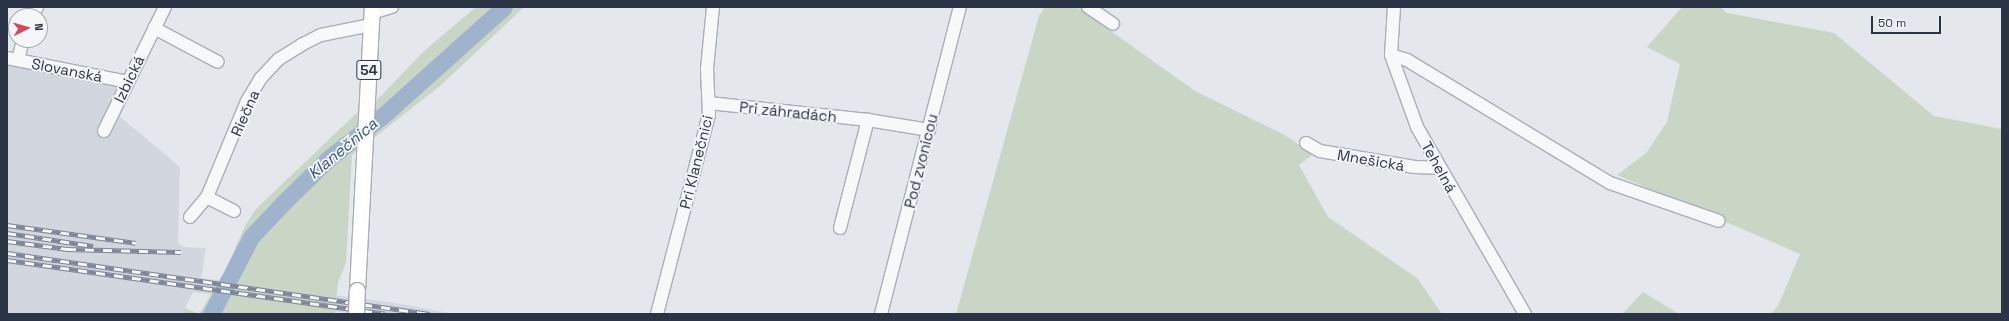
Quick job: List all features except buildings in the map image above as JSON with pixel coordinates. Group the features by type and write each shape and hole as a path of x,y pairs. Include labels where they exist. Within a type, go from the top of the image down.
{"main road":[{"name":"54","path":"356,314 372,15"}],"street":[{"name":"Izbická","path":"104,131 165,7"},
{"name":"Riečna","path":"190,218 207,197 248,101 261,78 279,59 315,38 392,7"},
{"name":"Pri Klanečnici","path":"657,314 707,123 709,103 707,69 713,7"},
{"name":"Pod zvonicou","path":"881,314 960,7"},
{"path":"1088,7 1114,24"},
{"name":"Tehelná","path":"1394,7 1391,54 1417,127 1439,168 1525,314"},
{"path":"154,28 218,62"},
{"path":"12,59 18,48"},
{"path":"1391,54 1407,60 1610,182 1719,221"},
{"name":"Slovanská","path":"12,59 128,82"},
{"name":"Pri záhradách","path":"709,103 868,120 929,130"},
{"path":"840,228 868,120"},
{"name":"Mnešická","path":"1306,143 1320,151 1415,167 1439,168"},
{"path":"207,197 234,210"}],"shaded area":[{"path":"7,64 131,87 118,115 180,167 178,243 184,247 206,248 201,278 395,303 454,314 354,314 193,292 182,314 7,314"}],"green space":[{"path":"476,7 524,7 440,86 352,155 346,263 338,282 335,314 199,314 225,271 245,226 256,209 365,105 377,100 424,51"},
{"path":"1045,7 1077,7 1195,91 1285,135 1313,154 1299,165 1328,217 1417,278 1442,314 956,314 1039,16"},
{"path":"1682,7 1720,7 1727,13 1834,33 1934,116 2002,129 2002,314 1771,314 1778,306 1800,254 1617,175 1646,153 1667,122 1680,64 1647,47"},
{"path":"1643,292 1679,314 1622,314"},
{"path":"185,308 199,314 182,314"}],"waterway":[{"name":"Klanečnica","path":"211,314 251,237 282,204 328,159 387,112 504,7"}],"railway":[{"path":"7,225 136,243"},
{"path":"7,233 93,246"},
{"path":"7,241 67,249 181,252"},
{"path":"7,253 430,314"},
{"path":"7,260 385,314"}]}
